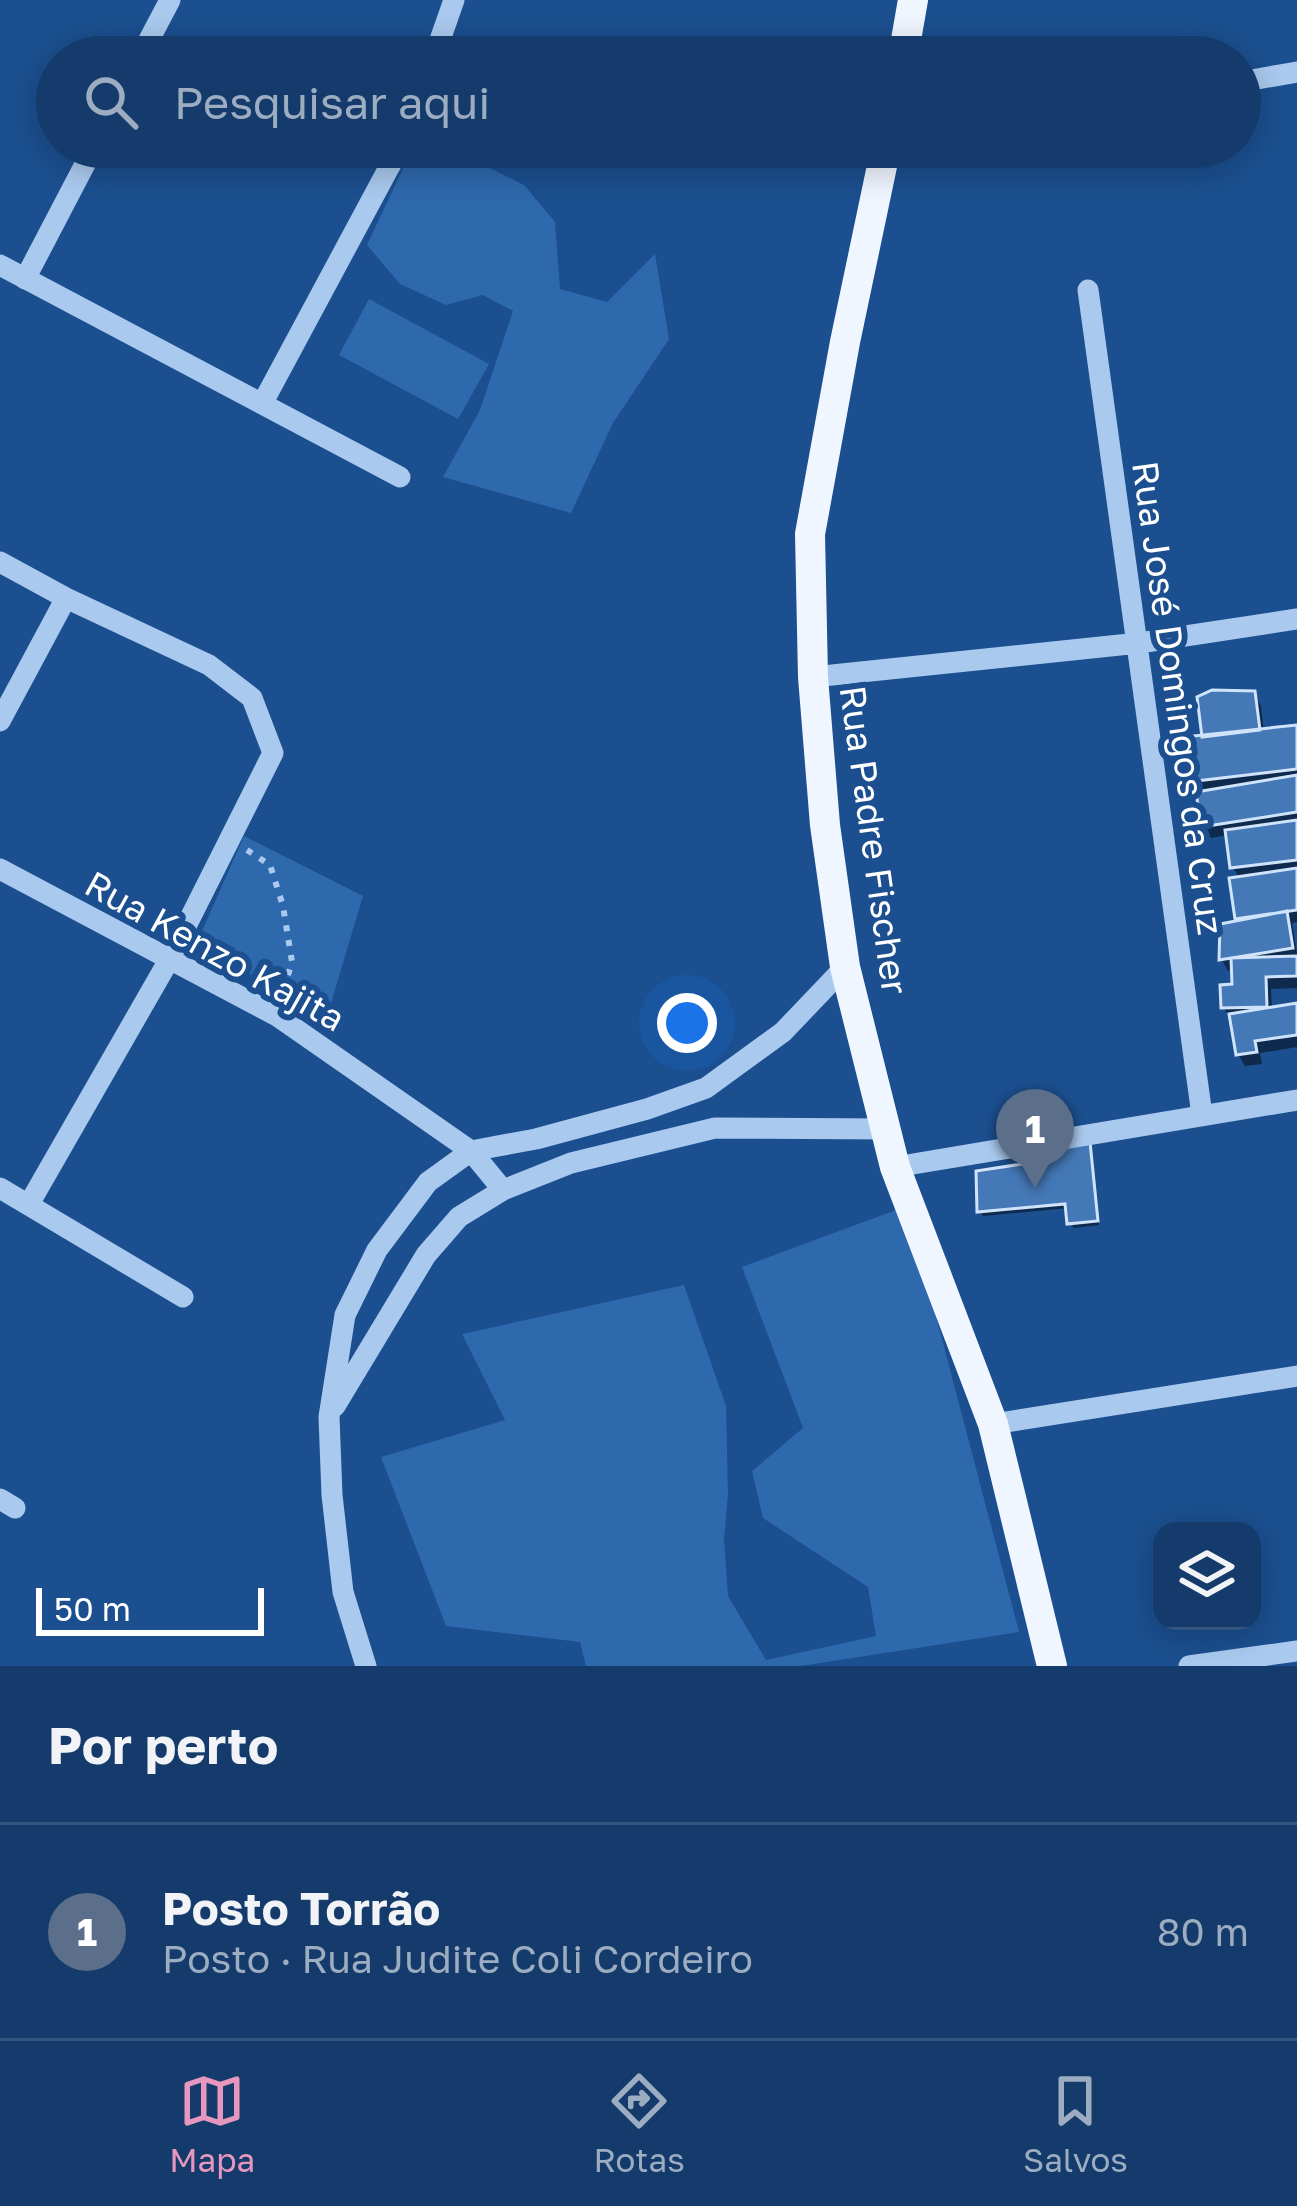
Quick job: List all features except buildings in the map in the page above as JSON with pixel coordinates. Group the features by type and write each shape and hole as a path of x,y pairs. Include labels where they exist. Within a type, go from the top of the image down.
{"main road":[{"path":"907,36 913,0"},
{"name":"Rua Padre Fischer","path":"884,168 845,341 810,534 812,677 825,825 844,967 895,1167 993,1424 1052,1666"}],"street":[{"path":"151,36 170,0"},
{"path":"441,36 454,0"},
{"path":"1261,78 1297,72"},
{"path":"26,279 83,168"},
{"path":"262,404 389,168"},
{"path":"0,266 400,477"},
{"name":"Rua José Domingos da Cruz","path":"1088,290 1202,1115"},
{"path":"0,562 209,665 252,698 273,754 169,960 29,1204"},
{"path":"0,721 66,598"},
{"path":"812,677 1138,643 1297,620"},
{"name":"Rua Kenzo Kajita","path":"0,869 277,1016 471,1151 503,1190"},
{"path":"366,1666 343,1592 329,1417 345,1315 377,1250 428,1182 471,1151 536,1139 706,1088 782,1032 844,967"},
{"path":"706,1088 715,1129"},
{"path":"895,1167 1297,1100"},
{"path":"329,1417 426,1256 459,1217 503,1190 571,1163 715,1129 888,1129"},
{"path":"0,1188 183,1297"},
{"path":"993,1424 1297,1376"},
{"path":"1189,1666 1297,1651"}],"path":[{"path":"229,838 270,865 283,906 292,962 277,1016"}],"shaded area":[{"path":"403,168 490,168 524,185 555,222 560,289 607,302 655,254 669,339 613,423 571,513 443,477 480,410 513,311 483,295 446,305 400,284 367,245"},
{"path":"369,299 489,364 458,419 339,355"},
{"path":"244,836 363,896 328,1013 195,947"},
{"path":"907,1206 1019,1632 801,1666 586,1666 580,1642 446,1626 381,1457 505,1420 462,1334 684,1285 726,1406 728,1596 766,1660 876,1636 868,1587 763,1518 752,1471 803,1428 742,1267"}],"place":[{"name":"Posto Torrão","path":"1035,1188"}]}
